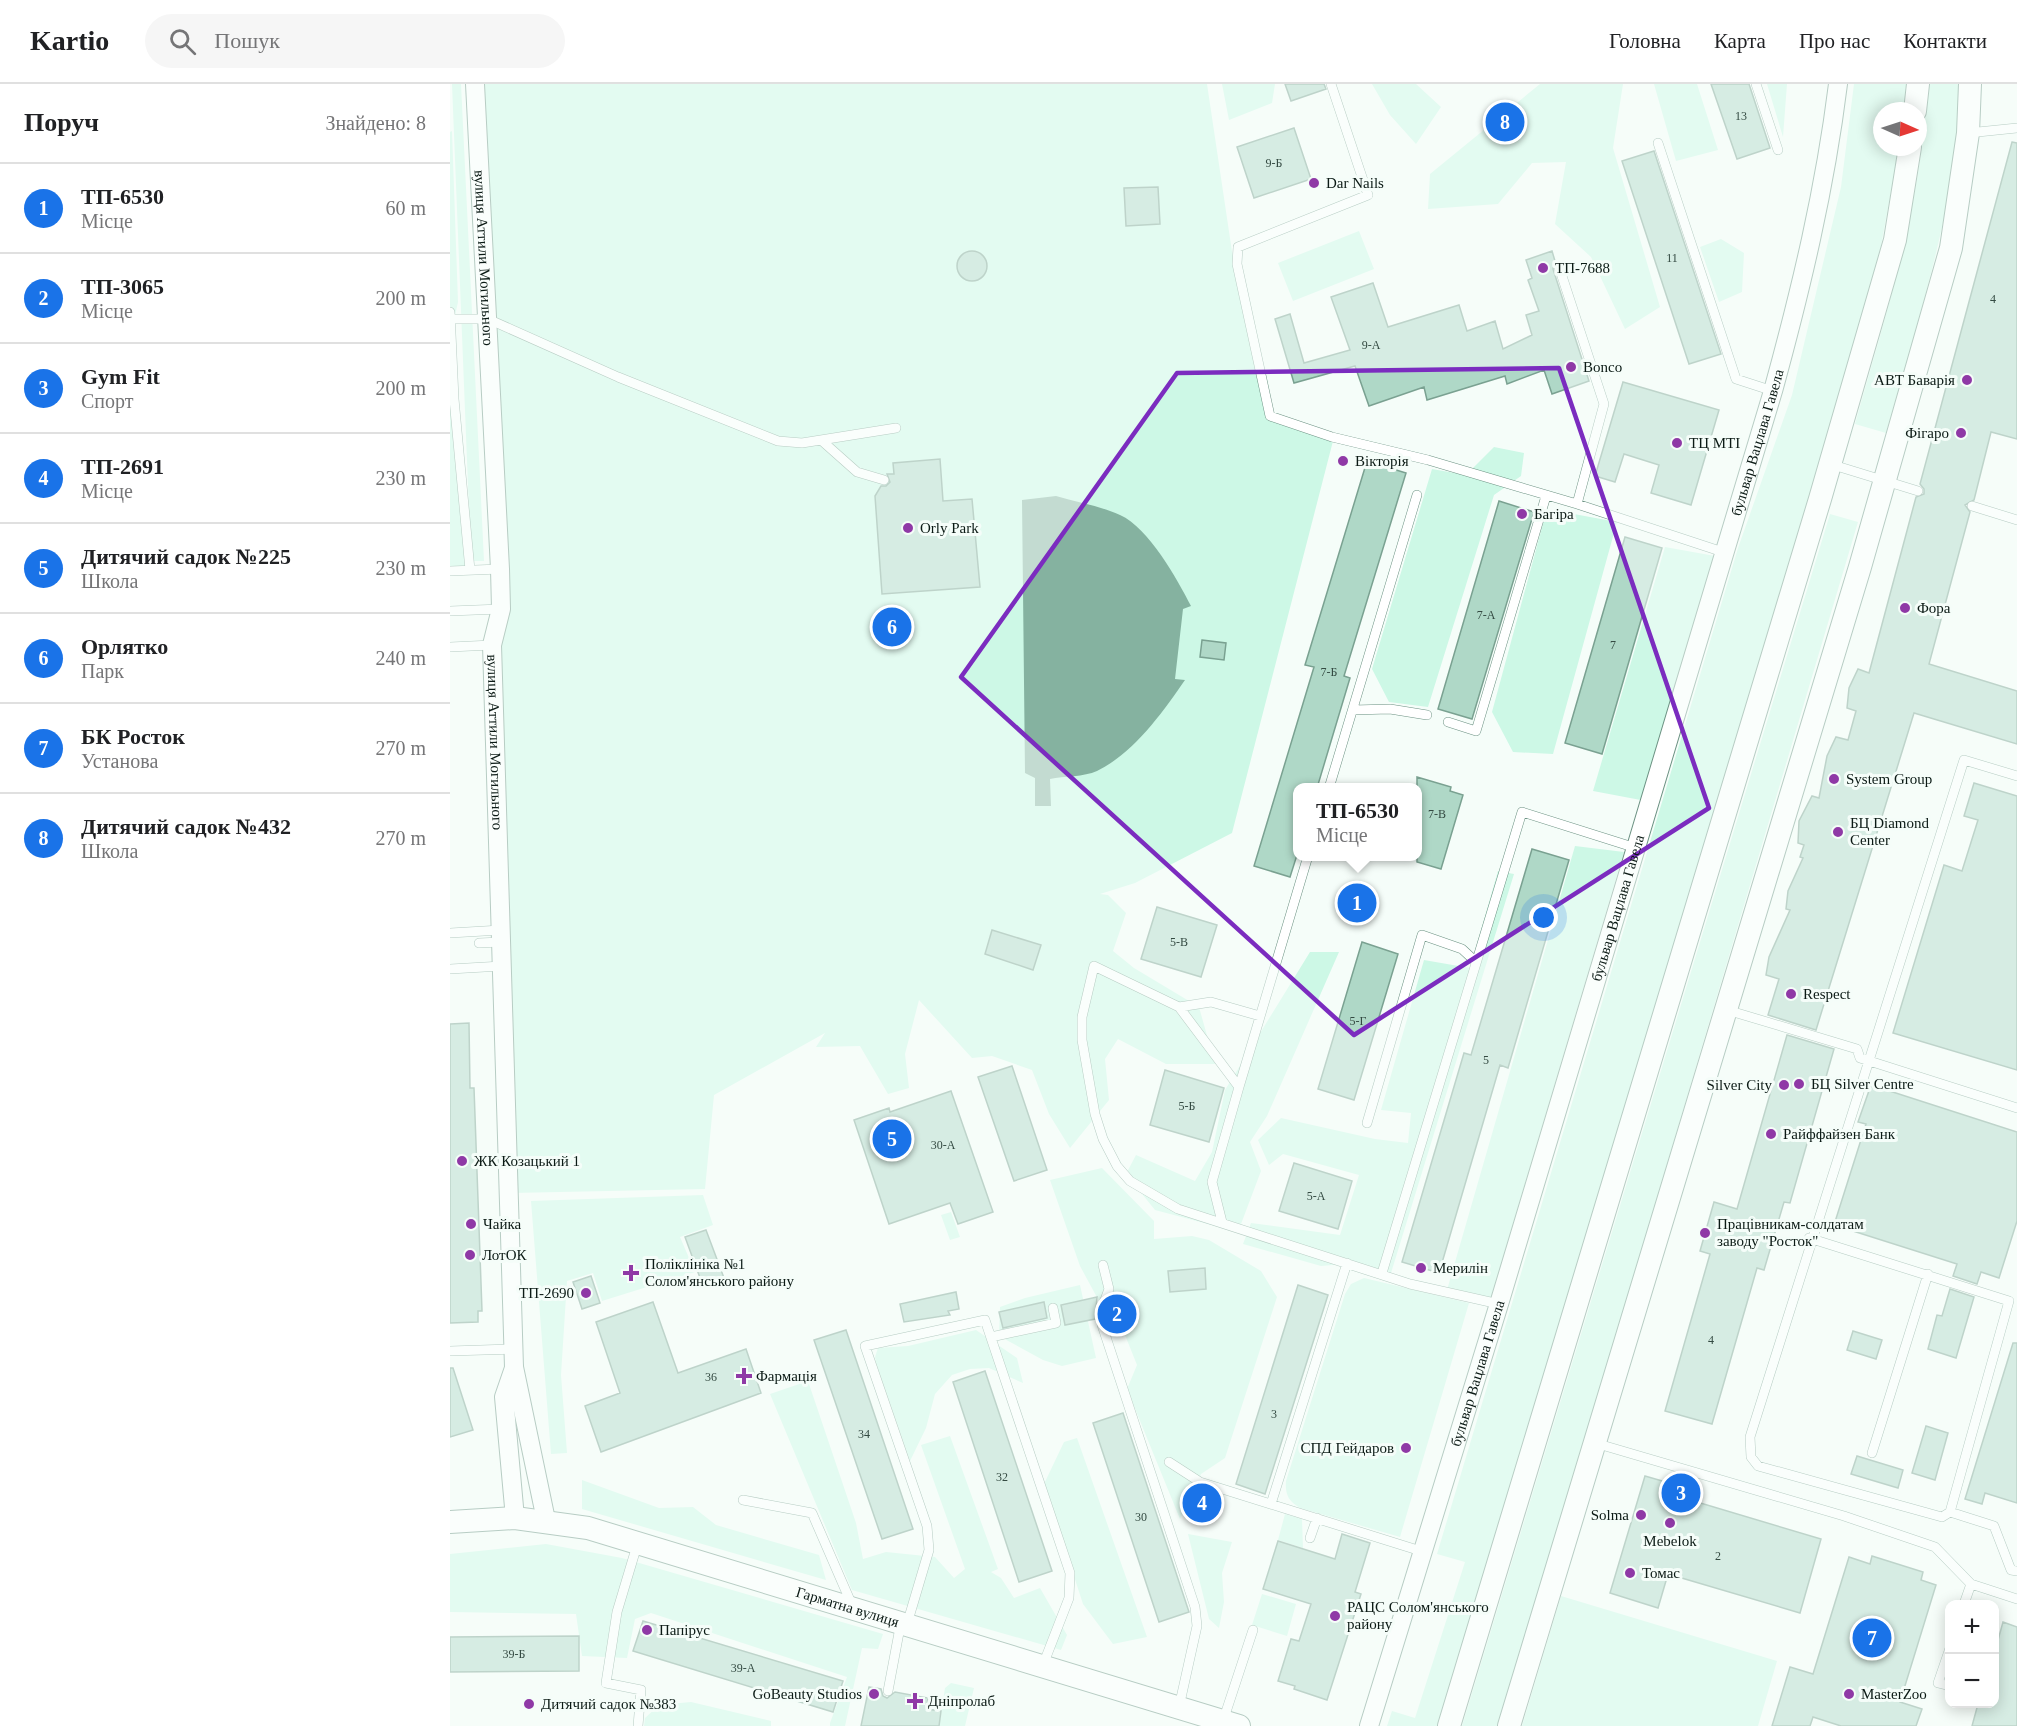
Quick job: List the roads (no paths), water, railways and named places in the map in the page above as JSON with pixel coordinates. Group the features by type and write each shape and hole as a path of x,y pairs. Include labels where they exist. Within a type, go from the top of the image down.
{"street":[{"name":"вулиця Аттили Могильного","path":"475,84 500,569 501,609 492,645 514,1358 546,1520"},
{"name":"бульвар Вацлава Гавела","path":"1370,1726 1500,1304 1773,391 1808,263 1831,144 1838,84"},
{"path":"1916,102 1918,84"},
{"path":"1509,1726 1885,481 1951,248 1968,133 1970,84"},
{"path":"1449,1726 1830,464 1895,240 1909,156"},
{"name":"вулиця Аттили Могильного","path":"514,1358 504,1397 515,1518"},
{"name":"Гарматна вулиця","path":"450,1522 515,1518 546,1520 638,1541 1231,1724"}],"lane":[{"path":"1331,84 1368,195 1238,247 1237,264 1270,416 1332,437 1428,460 1577,504 1726,554"},
{"path":"1756,84 1778,150"},
{"path":"1968,133 2017,128"},
{"path":"1658,143 1736,379 1773,391"},
{"path":"1559,267 1604,404 1577,504"},
{"path":"450,312 452,400 470,570"},
{"path":"450,319 488,319 629,382 778,441 802,443 896,428"},
{"path":"821,440 857,472 884,480"},
{"path":"1830,464 1918,490"},
{"path":"1331,783 1417,495"},
{"path":"1448,722 1476,731 1546,496"},
{"path":"1972,506 2017,520"},
{"path":"450,571 500,569"},
{"path":"450,611 501,609"},
{"path":"450,647 492,645"},
{"path":"1353,710 1390,709 1426,715"},
{"path":"1810,1239 2009,1301 1950,1512 1942,1517 1815,1484 1758,1466 1751,1457 1750,1437 1810,1239 1964,760 2017,776"},
{"path":"1382,1273 1522,812 1636,848"},
{"path":"1222,1222 1212,1182 1306,861"},
{"path":"450,933 501,936"},
{"path":"1367,1123 1422,935 1462,949 1476,962"},
{"path":"479,943 501,936"},
{"path":"450,969 502,966"},
{"path":"1239,1087 1179,1007 1094,966 1082,1017 1082,1041 1095,1114 1103,1139 1117,1166 1130,1181 1178,1209 1382,1273 1410,1284 1500,1304"},
{"path":"1179,1007 1211,1002 1260,1016"},
{"path":"1726,1010 1857,1049 1860,1058 2017,1108"},
{"path":"1271,1504 1347,1263"},
{"path":"1103,1265 1109,1289 1101,1311 1102,1325 1195,1607 1197,1626 1179,1707"},
{"path":"1872,1453 1928,1274"},
{"path":"991,1337 1056,1323 1053,1308"},
{"path":"888,1690 904,1623 929,1550 927,1526 865,1346 985,1320 1070,1573 1069,1598 1043,1665"},
{"path":"450,1351 514,1358"},
{"path":"1595,1443 1844,1516 1935,1547 1971,1584 2017,1599"},
{"path":"1169,1462 1200,1482 1424,1552"},
{"path":"743,1500 812,1513 853,1608"},
{"path":"1950,1512 1994,1526 2012,1570 2017,1572"},
{"path":"1310,1538 1317,1518"},
{"path":"638,1541 617,1612 606,1683 641,1690 638,1726"},
{"path":"1966,1600 1971,1584"},
{"path":"1231,1724 1253,1630"},
{"path":"1945,1663 1938,1683 1945,1685"}],"place":[{"name":"Дитячий садок №432","path":"1505,122"},
{"name":"Dar Nails","path":"1314,183"},
{"name":"ТП-7688","path":"1543,268"},
{"name":"Bonco","path":"1571,367"},
{"name":"АВТ Баварія","path":"1967,380"},
{"name":"Фігаро","path":"1961,433"},
{"name":"ТЦ MTI","path":"1677,443"},
{"name":"Вікторія","path":"1343,461"},
{"name":"Багіра","path":"1522,514"},
{"name":"Orly Park","path":"908,528"},
{"name":"Фора","path":"1905,608"},
{"name":"Орлятко","path":"892,627"},
{"name":"System Group","path":"1834,779"},
{"name":"БЦ Diamond Center","path":"1838,832"},
{"name":"ТП-6530","path":"1357,903"},
{"name":"Respect","path":"1791,994"},
{"name":"БЦ Silver Centre","path":"1799,1084"},
{"name":"Silver City","path":"1784,1085"},
{"name":"Райффайзен Банк","path":"1771,1134"},
{"name":"Дитячий садок №225","path":"892,1139"},
{"name":"ЖК Козацький 1","path":"462,1161"},
{"name":"Чайка","path":"471,1224"},
{"name":"Працівникам-солдатам заводу \"Росток\"","path":"1705,1233"},
{"name":"ЛотОК","path":"470,1255"},
{"name":"Мерилін","path":"1421,1268"},
{"name":"Поліклініка №1 Солом'янського району","path":"631,1273"},
{"name":"ТП-2690","path":"586,1293"},
{"name":"ТП-3065","path":"1117,1314"},
{"name":"Фармація","path":"744,1376"},
{"name":"СПД Гейдаров","path":"1406,1448"},
{"name":"Gym Fit","path":"1681,1493"},
{"name":"ТП-2691","path":"1202,1503"},
{"name":"Solma","path":"1641,1515"},
{"name":"Mebelok","path":"1670,1523"},
{"name":"Томас","path":"1630,1573"},
{"name":"РАЦС Солом'янського району","path":"1335,1616"},
{"name":"Папірус","path":"647,1630"},
{"name":"БК Росток","path":"1872,1638"},
{"name":"GoBeauty Studios","path":"874,1694"},
{"name":"MasterZoo","path":"1849,1694"},
{"name":"Дніпролаб","path":"915,1701"},
{"name":"Дитячий садок №383","path":"529,1704"}]}
